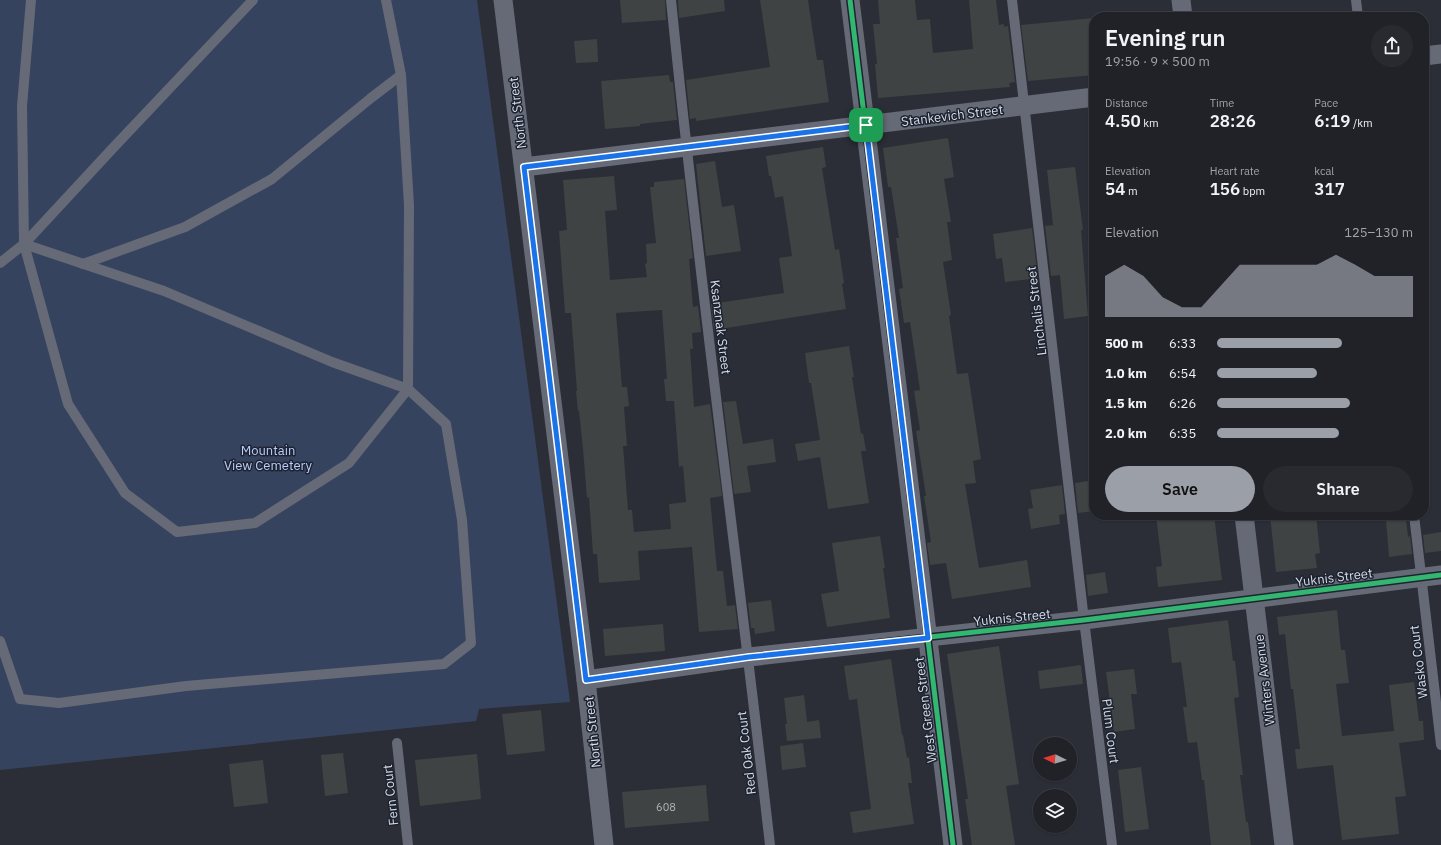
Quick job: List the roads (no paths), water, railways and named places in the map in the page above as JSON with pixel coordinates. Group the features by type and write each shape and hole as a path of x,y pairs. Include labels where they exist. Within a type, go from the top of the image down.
{"street":[{"name":"North Street","path":"503,0 586,680 604,845"},
{"name":"West Green Street","path":"850,0 953,845"},
{"path":"1181,0 1182,12"},
{"path":"1429,55 1441,54"},
{"name":"Stankevich Street","path":"524,167 1089,98"},
{"name":"Winters Avenue","path":"1245,520 1284,845"},
{"name":"Yuknis Street","path":"586,680 749,657 1084,620 1441,575"}],"lane":[{"path":"30,0 22,106 24,244 68,404 125,493 178,532 255,523 349,463 408,389 410,204 401,75 386,0"},
{"path":"0,263 24,244 253,0"},
{"name":"Ksanznak Street","path":"671,0 686,146 749,657"},
{"name":"Linchalis Street","path":"1012,0 1084,620"},
{"path":"1356,0 1357,12"},
{"path":"83,264 185,227 272,179 401,75"},
{"path":"0,641 20,699 59,702 186,686 444,664 471,643 462,520 446,424 408,389 332,362 164,291 24,244"},
{"name":"Wasko Court","path":"1415,520 1441,745"},
{"name":"Plum Court","path":"1084,620 1112,845"},
{"name":"Red Oak Court","path":"749,657 770,845"},
{"name":"Fern Court","path":"397,743 408,845"}],"park label":[{"name":"Mountain View Cemetery","path":"268,458"}]}
